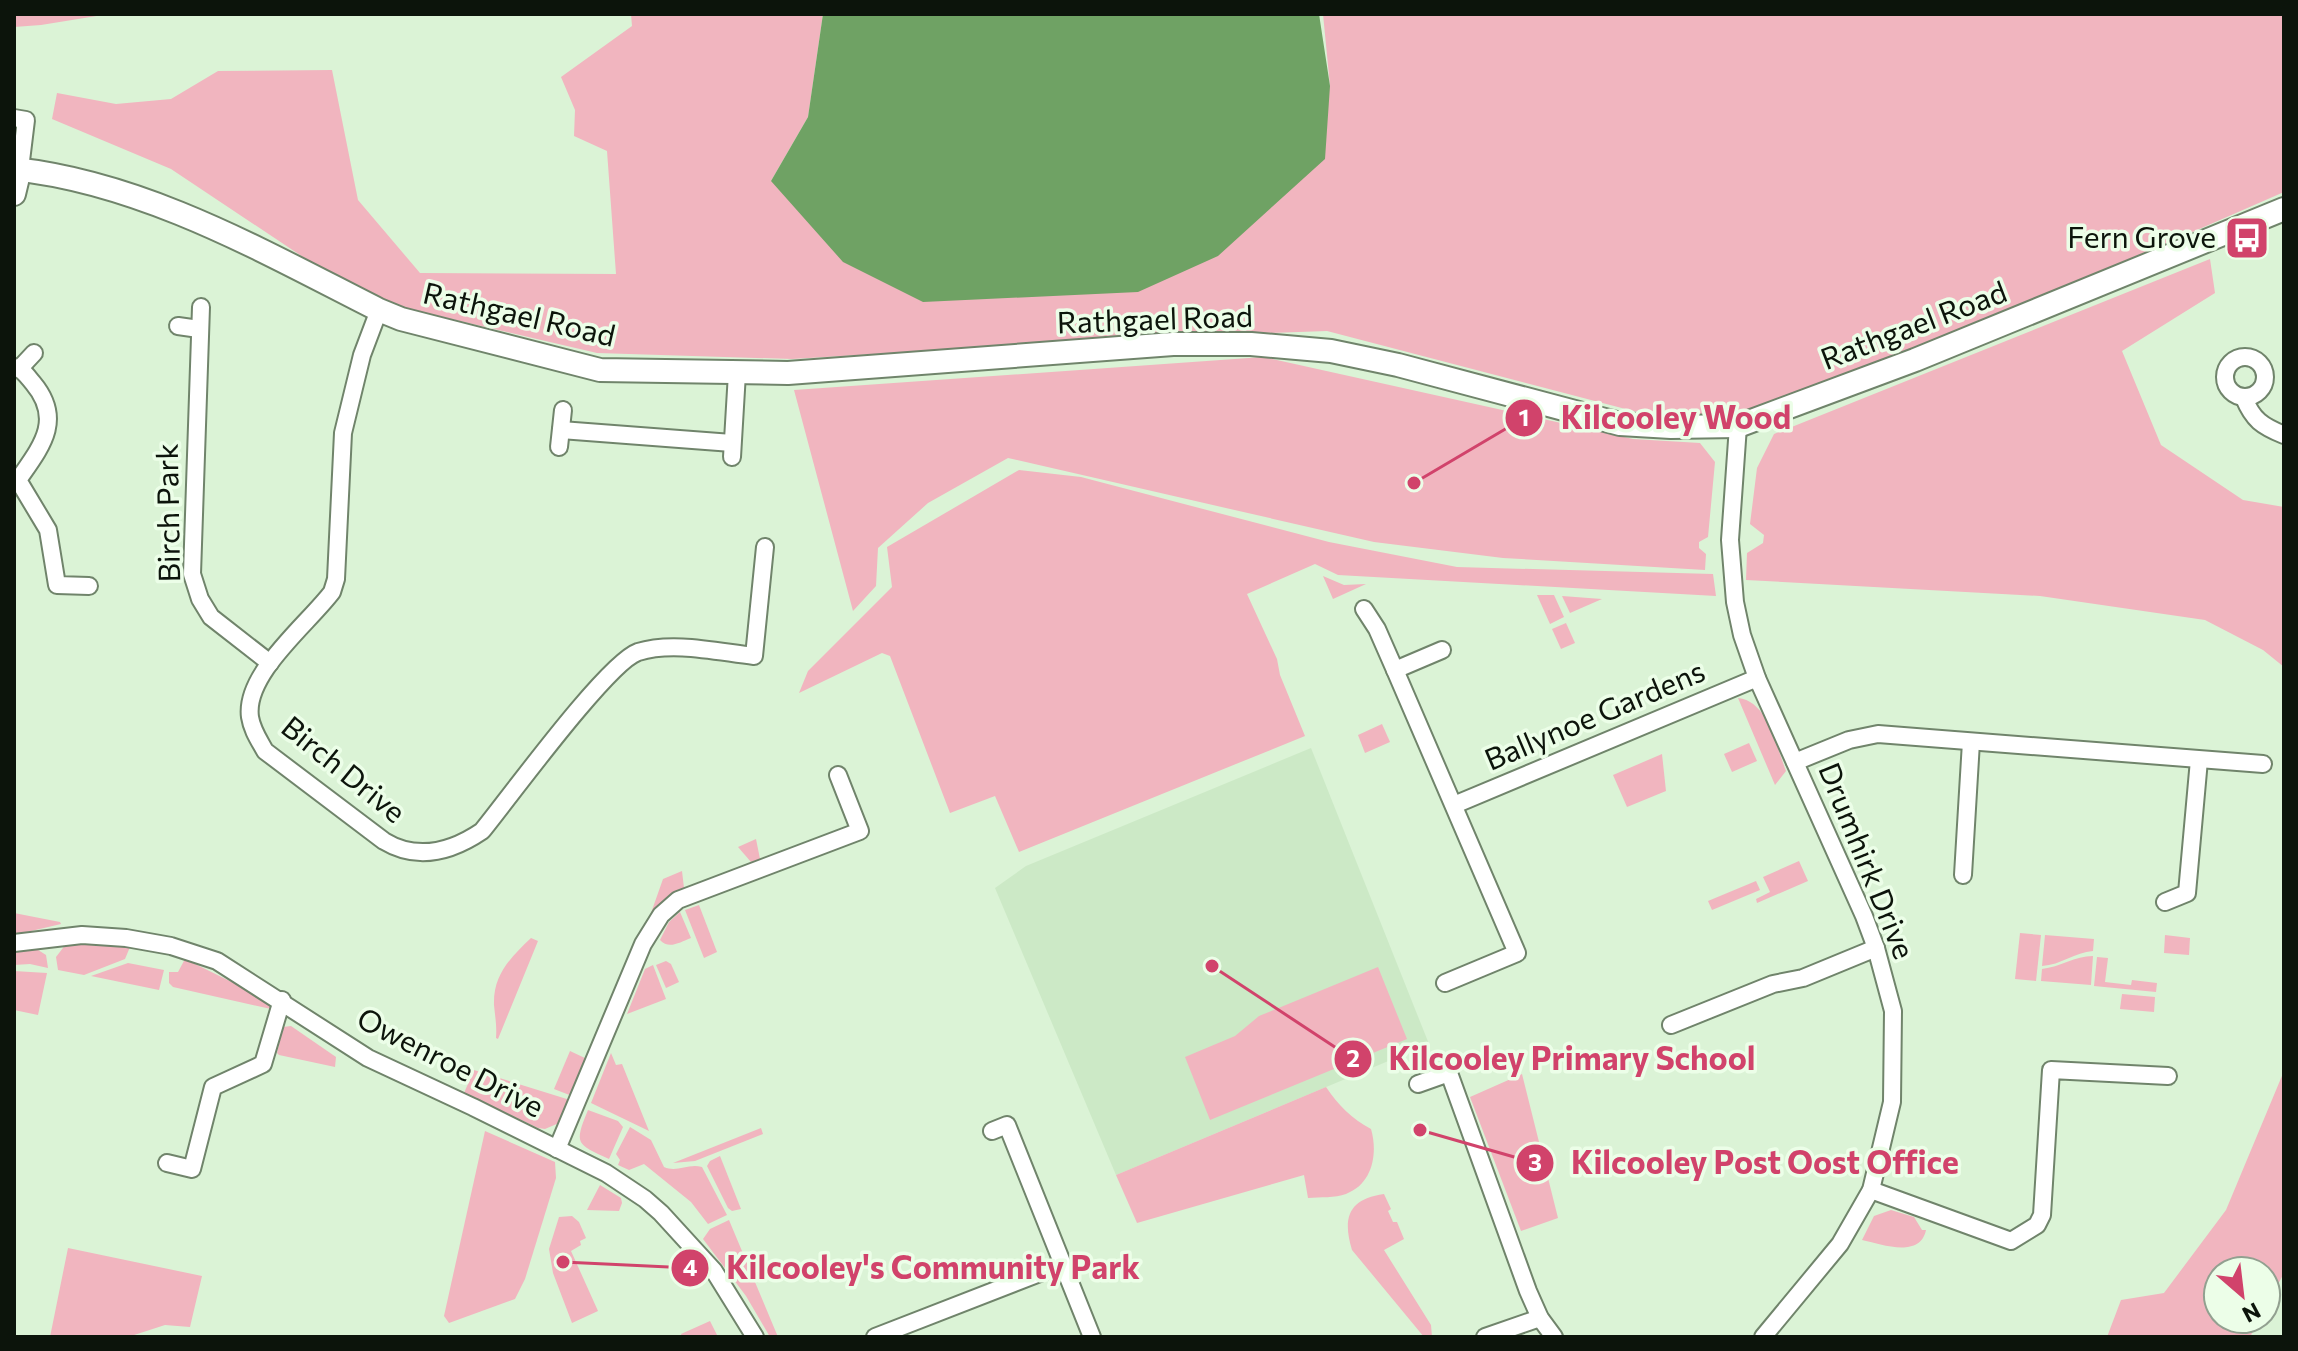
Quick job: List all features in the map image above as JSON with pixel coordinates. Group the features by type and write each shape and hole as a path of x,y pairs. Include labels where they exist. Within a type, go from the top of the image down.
{"street":[{"path":"14,118 26,120 14,194"},
{"name":"Rathgael Road","path":"17,169 66,177 135,197 233,235 379,310 452,333 600,370 737,373 845,370 1173,344 1251,344 1331,351 1398,365 1620,424 1671,427 1738,426 1915,360 2284,209"},
{"name":"Birch Park","path":"201,307 192,574 200,599 211,617 270,663"},
{"name":"Birch Drive","path":"379,310 362,355 343,433 336,579 332,592 270,663 260,677 250,705 255,733 265,751 395,848 425,854 462,845 482,831 595,690 627,656 642,651 681,648 754,656 765,547"},
{"path":"178,326 199,329"},
{"path":"34,353 17,368 43,395 49,420 44,444 18,480 48,530 57,585 89,586"},
{"path":"563,410 560,438 732,450 737,373"},
{"path":"2244,398 2251,416 2262,426 2284,435"},
{"name":"Drumhirk Drive","path":"1738,426 1730,527 1733,586 1742,635 1757,678 1876,948 1893,1011 1892,1102 1871,1190 1840,1244 1763,1337"},
{"path":"1364,609 1377,629 1517,953 1445,983"},
{"path":"1395,670 1442,650"},
{"name":"Ballynoe Gardens","path":"1454,805 1757,678"},
{"path":"1795,762 1849,740 1878,734 2263,764"},
{"path":"1963,875 1971,742"},
{"path":"2165,902 2187,893 2199,760"},
{"path":"557,1149 643,944 661,915 678,900 860,831 838,775"},
{"name":"Owenroe Drive","path":"14,943 82,935 126,938 171,946 217,961 368,1058 606,1173 661,1213 714,1271 755,1337"},
{"path":"1671,1025 1773,984 1803,978 1876,948"},
{"path":"167,1163 192,1169 213,1087 263,1064 282,1000"},
{"path":"1871,1190 2011,1241 2037,1225 2042,1215 2051,1070 2168,1076"},
{"path":"1418,1084 1449,1073 1519,1269 1540,1318 1554,1337"},
{"path":"992,1131 1007,1125 1092,1337"},
{"path":"875,1337 1063,1264"},
{"path":"1485,1337 1540,1318"}],"shaded area":[{"path":"14,14 109,14 14,27"},
{"path":"631,14 823,14 808,117 771,181 1330,86 1323,14 2284,14 2284,192 1911,355 1744,417 1660,418 1327,331 1180,336 792,359 597,353 366,299 171,169 52,119 57,93 116,104 171,99 218,71 332,70 358,200 420,273 616,274 607,151 574,136 575,110 561,77 632,26"},
{"path":"823,14 1319,14 1330,86 1325,159 1218,256 1138,292 923,302 843,262 771,181 808,117"},
{"path":"2210,259 2215,293 2122,351 2161,445 2243,500 2284,507 2284,667 2263,650 2205,620 2040,596 1746,580 1747,553 1763,543 1764,535 1750,524 1757,468 1774,434"},
{"path":"1263,357 1633,439 1700,443 1715,462 1708,537 1699,542 1699,548 1706,554 1705,570 1503,558 1374,542 1008,458 928,503 878,548 876,586 853,611 794,390"},
{"path":"1019,470 1081,477 1329,542 1457,567 1713,574 1716,596 1338,575 1315,564 1247,594 1277,659 1280,675 1305,736 1019,852 995,796 950,813 890,656 882,653 799,693 808,671 892,587 887,547"},
{"path":"1323,576 1344,585 1366,584 1333,599"},
{"path":"1537,595 1554,595 1564,617 1550,624"},
{"path":"1562,596 1602,599 1570,613"},
{"path":"1566,623 1575,643 1561,649 1552,629"},
{"path":"1738,698 1757,707 1770,726 1786,771 1775,785"},
{"path":"1382,724 1390,742 1365,753 1358,735"},
{"path":"1749,743 1757,761 1732,772 1724,754"},
{"path":"1311,748 1429,1044 1116,1175 995,888 1026,866"},
{"path":"1662,754 1666,791 1627,807 1613,775"},
{"path":"756,839 760,859 751,862 738,847"},
{"path":"1799,861 1808,881 1757,903 1756,899 1770,892 1763,877"},
{"path":"682,871 684,888 665,899 651,913 663,879"},
{"path":"1756,881 1760,890 1712,910 1708,901"},
{"path":"699,905 717,952 704,958 685,910"},
{"path":"680,912 691,938 675,944 663,943 660,940 669,922"},
{"path":"14,913 60,922 61,924 14,935"},
{"path":"2020,933 2041,935 2036,981 2015,979"},
{"path":"2045,935 2094,939 2093,951 2042,966"},
{"path":"2165,935 2190,938 2189,955 2164,953"},
{"path":"531,938 538,941 498,1039 494,1005 496,985 510,960"},
{"path":"66,944 130,947 125,959 84,975 58,970 56,957"},
{"path":"35,948 46,955 48,968 30,964 14,965 14,953"},
{"path":"2093,956 2091,985 2041,981 2042,969"},
{"path":"2097,957 2108,958 2105,982 2131,985 2132,980 2157,983 2156,992 2094,986"},
{"path":"185,959 266,999 271,1009 173,987 169,983 169,972 178,972"},
{"path":"666,961 671,964 679,982 666,988 656,965"},
{"path":"128,963 164,970 159,990 91,976"},
{"path":"653,965 666,999 627,1014 645,969"},
{"path":"1378,967 1407,1039 1210,1120 1185,1057 1235,1036 1259,1016"},
{"path":"14,971 47,973 38,1015 14,1010"},
{"path":"2122,994 2155,997 2154,1012 2120,1009"},
{"path":"291,1026 336,1057 335,1067 279,1055 283,1027"},
{"path":"570,1051 587,1059 572,1096 554,1089"},
{"path":"611,1053 616,1065 622,1064 649,1131 591,1103"},
{"path":"474,1070 570,1100 559,1123 545,1129 538,1128 464,1093"},
{"path":"2284,1071 2284,1273 2282,1277 2282,1255 2202,1255 2202,1335 2250,1337 2107,1337 2121,1300 2164,1293 2226,1210"},
{"path":"1522,1074 1558,1218 1521,1231 1470,1097"},
{"path":"1326,1087 1346,1111 1371,1129 1374,1148 1371,1167 1355,1189 1337,1196 1308,1198 1304,1175 1137,1223 1116,1175"},
{"path":"588,1110 618,1121 623,1127 609,1159 581,1142 581,1130"},
{"path":"630,1127 651,1140 664,1167 702,1167 727,1215 708,1224 691,1202 644,1164 629,1170 618,1165 620,1160 616,1154"},
{"path":"761,1128 763,1134 695,1161 673,1163"},
{"path":"485,1131 555,1162 556,1178 525,1279 515,1299 449,1323 444,1316"},
{"path":"720,1156 741,1209 732,1211 728,1208 707,1166"},
{"path":"600,1185 621,1198 619,1211 587,1210"},
{"path":"1384,1194 1391,1209 1388,1211 1404,1239 1384,1250 1431,1325 1432,1337 1424,1337 1352,1250 1348,1228 1351,1212 1363,1200"},
{"path":"1891,1210 1914,1217 1922,1230 1926,1230 1922,1239 1908,1247 1862,1240 1874,1216"},
{"path":"572,1216 579,1222 586,1238 571,1251 598,1311 572,1323 553,1273 549,1249 559,1217"},
{"path":"729,1220 778,1337 770,1337 746,1296 703,1239 710,1229"},
{"path":"68,1248 202,1276 190,1327 165,1325 128,1337 50,1337"},
{"path":"710,1321 718,1337 682,1337 681,1334"}],"place":[{"name":"Fern Grove","path":"2247,238"},
{"name":"Kilcooley Wood","path":"1414,483"},
{"name":"Kilcooley Primary School","path":"1212,966"},
{"name":"Kilcooley Post Oost Office","path":"1420,1130"},
{"name":"Kilcooley's Community Park","path":"563,1262"}]}
